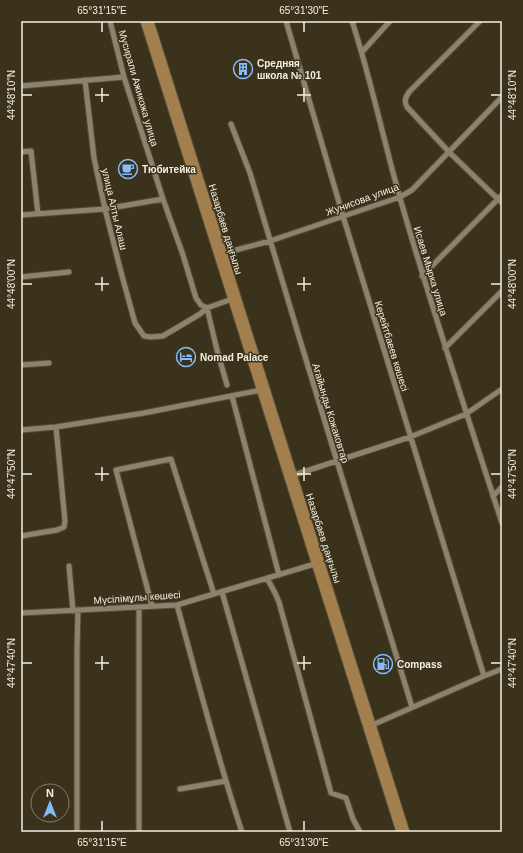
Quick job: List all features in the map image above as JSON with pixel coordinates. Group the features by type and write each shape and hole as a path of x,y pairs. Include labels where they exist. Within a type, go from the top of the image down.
{"main road":[{"name":"Назарбаев даңғылы","path":"144,21 221,254 232,300 260,390 291,476"},
{"name":"Назарбаев даңғылы","path":"150,21 318,563 370,726 406,832"},
{"name":"Назарбаев даңғылы","path":"370,726 400,832"}],"street":[{"name":"Мусирали Ажикожа улица","path":"110,21 124,77 163,199 183,254 196,298 201,305 207,308 227,385"},
{"name":"Керейтбаеев көшесі","path":"286,21 342,216 484,676"},
{"name":"Исаев Мырка улица","path":"352,21 362,52 422,276 502,523"},
{"path":"362,52 390,21"},
{"path":"422,276 501,199 449,152 407,107 405,102 409,92 480,21"},
{"path":"21,86 124,77"},
{"name":"улица Алты Алаш","path":"85,80 94,158 121,272 136,323 144,336 163,336 200,314 207,308"},
{"name":"Жунисова улица","path":"221,254 270,241 400,197 412,190 502,97"},
{"name":"Агайынды Кожаковтар","path":"232,124 250,173 412,707"},
{"path":"21,152 31,151 38,214"},
{"path":"21,215 105,209 163,199"},
{"path":"21,277 69,272"},
{"path":"445,348 502,292"},
{"path":"207,308 232,300"},
{"path":"21,365 49,363"},
{"path":"291,476 410,437 466,414 502,389"},
{"path":"21,430 56,427 144,413 260,390"},
{"path":"232,396 279,575"},
{"path":"21,536 57,530 64,527 65,521 56,427"},
{"path":"152,606 116,470 171,459 214,594"},
{"path":"493,496 502,487"},
{"name":"Мүсілімұлы көшесі","path":"21,613 176,605 318,563"},
{"path":"69,566 75,610 77,650 77,832"},
{"path":"267,578 279,602 331,793 346,798 353,819 360,832"},
{"path":"222,592 290,832"},
{"path":"176,605 242,832"},
{"path":"139,607 139,832"},
{"path":"370,726 502,669"},
{"path":"180,789 226,781"}],"place":[{"name":"Средняя школа № 101","path":"243,69"},
{"name":"Тюбитейка","path":"128,169"},
{"name":"Nomad Palace","path":"186,357"},
{"name":"Compass","path":"383,664"}]}
